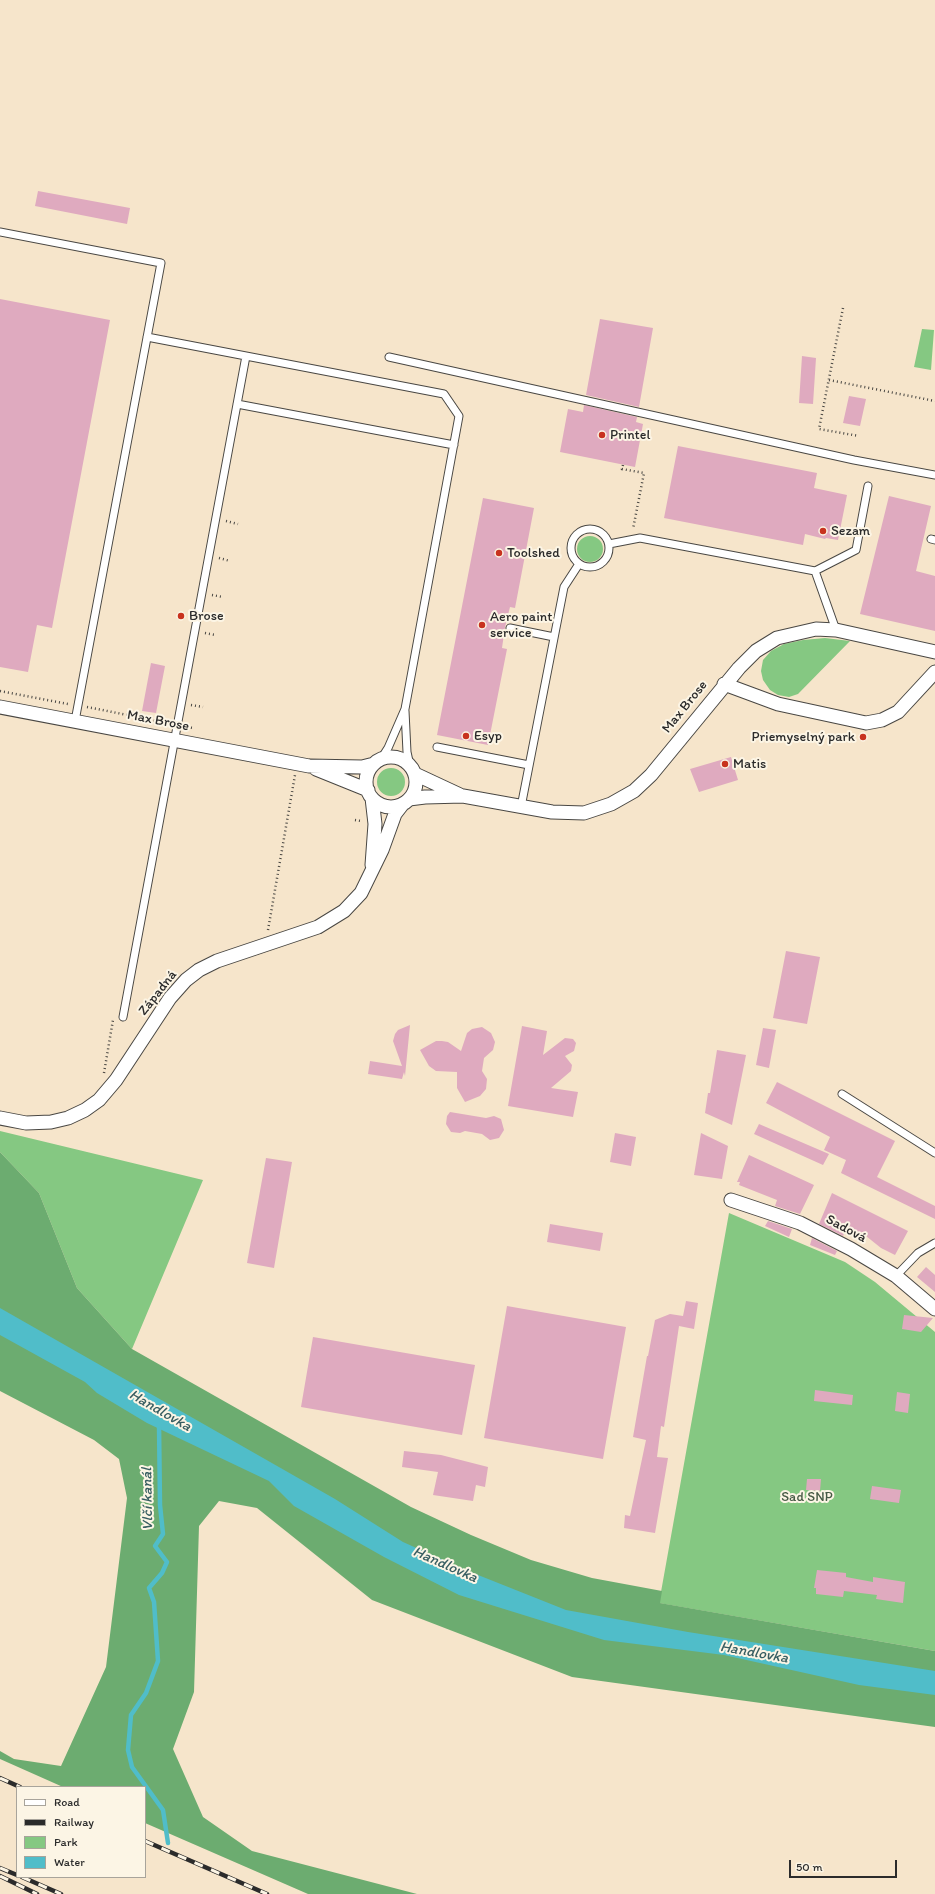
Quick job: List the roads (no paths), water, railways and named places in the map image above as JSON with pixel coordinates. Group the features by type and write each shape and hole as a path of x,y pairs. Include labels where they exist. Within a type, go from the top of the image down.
{"street":[{"name":"Max Brose","path":"309,766 370,794 384,805 393,807 425,797 463,796 552,812 584,813 611,804 634,791 650,775 724,684 756,651 777,638 816,629 836,630 935,652"},
{"path":"724,684 778,704 866,723 882,720 898,712 935,672"},
{"name":"Max Brose","path":"0,707 309,766 362,767 395,757 404,760 413,770 463,796"},
{"path":"370,794 367,776 378,762"},
{"path":"405,802 416,788 413,770"},
{"name":"Západná","path":"370,794 375,824 372,871"},
{"name":"Západná","path":"0,1118 26,1123 51,1122 68,1118 85,1110 98,1100 116,1080 170,998 186,980 199,970 217,961 318,926 344,911 361,893 382,850 395,814 405,802"},
{"name":"Sadová","path":"731,1200 800,1223 852,1249 896,1276 935,1309"}],"lane":[{"path":"0,232 161,263 75,721"},
{"path":"147,337 444,394 459,416 405,709 406,752 413,770"},
{"path":"123,1017 246,356"},
{"path":"389,357 854,460 935,475"},
{"path":"237,404 454,445"},
{"path":"609,544 640,538 815,571 856,550 868,486"},
{"path":"589,528 600,531 609,544 607,557 601,564 588,567 579,564 572,557 570,546 571,540 578,532 589,528"},
{"path":"521,807 564,587 579,564"},
{"path":"815,571 836,630"},
{"path":"510,628 554,637"},
{"path":"378,762 388,748 405,709"},
{"path":"437,747 529,765"},
{"path":"842,1094 935,1153"},
{"path":"896,1276 918,1253 935,1243"}],"water":[{"name":"Handlovka","path":"0,1308 335,1499 403,1542 468,1571 566,1610 688,1632 935,1671 935,1695 859,1685 724,1655 604,1640 459,1595 384,1557 294,1506 269,1481 147,1423 97,1393 85,1382 0,1335"}],"waterway":[{"name":"Vlčí kanál","path":"146,1786 132,1767 128,1750 131,1715 146,1693 158,1661 154,1602 149,1588 162,1573 167,1562 155,1546 163,1534 160,1505 159,1424"},
{"name":"Vlčí kanál","path":"146,1786 163,1810 168,1843"}],"railway":[{"path":"0,1778 18,1786"},
{"path":"146,1841 267,1894"},
{"path":"0,1868 16,1875"},
{"path":"0,1876 37,1894"},
{"path":"24,1878 61,1894"}],"place":[{"name":"Printel","path":"602,435"},
{"name":"Sezam","path":"823,531"},
{"name":"Toolshed","path":"499,553"},
{"name":"Brose","path":"181,616"},
{"name":"Aero paint service","path":"482,625"},
{"name":"Esyp","path":"466,736"},
{"name":"Priemyselný park","path":"863,737"},
{"name":"Matis","path":"725,764"}],"park label":[{"name":"Sad SNP","path":"807,1497"}]}
